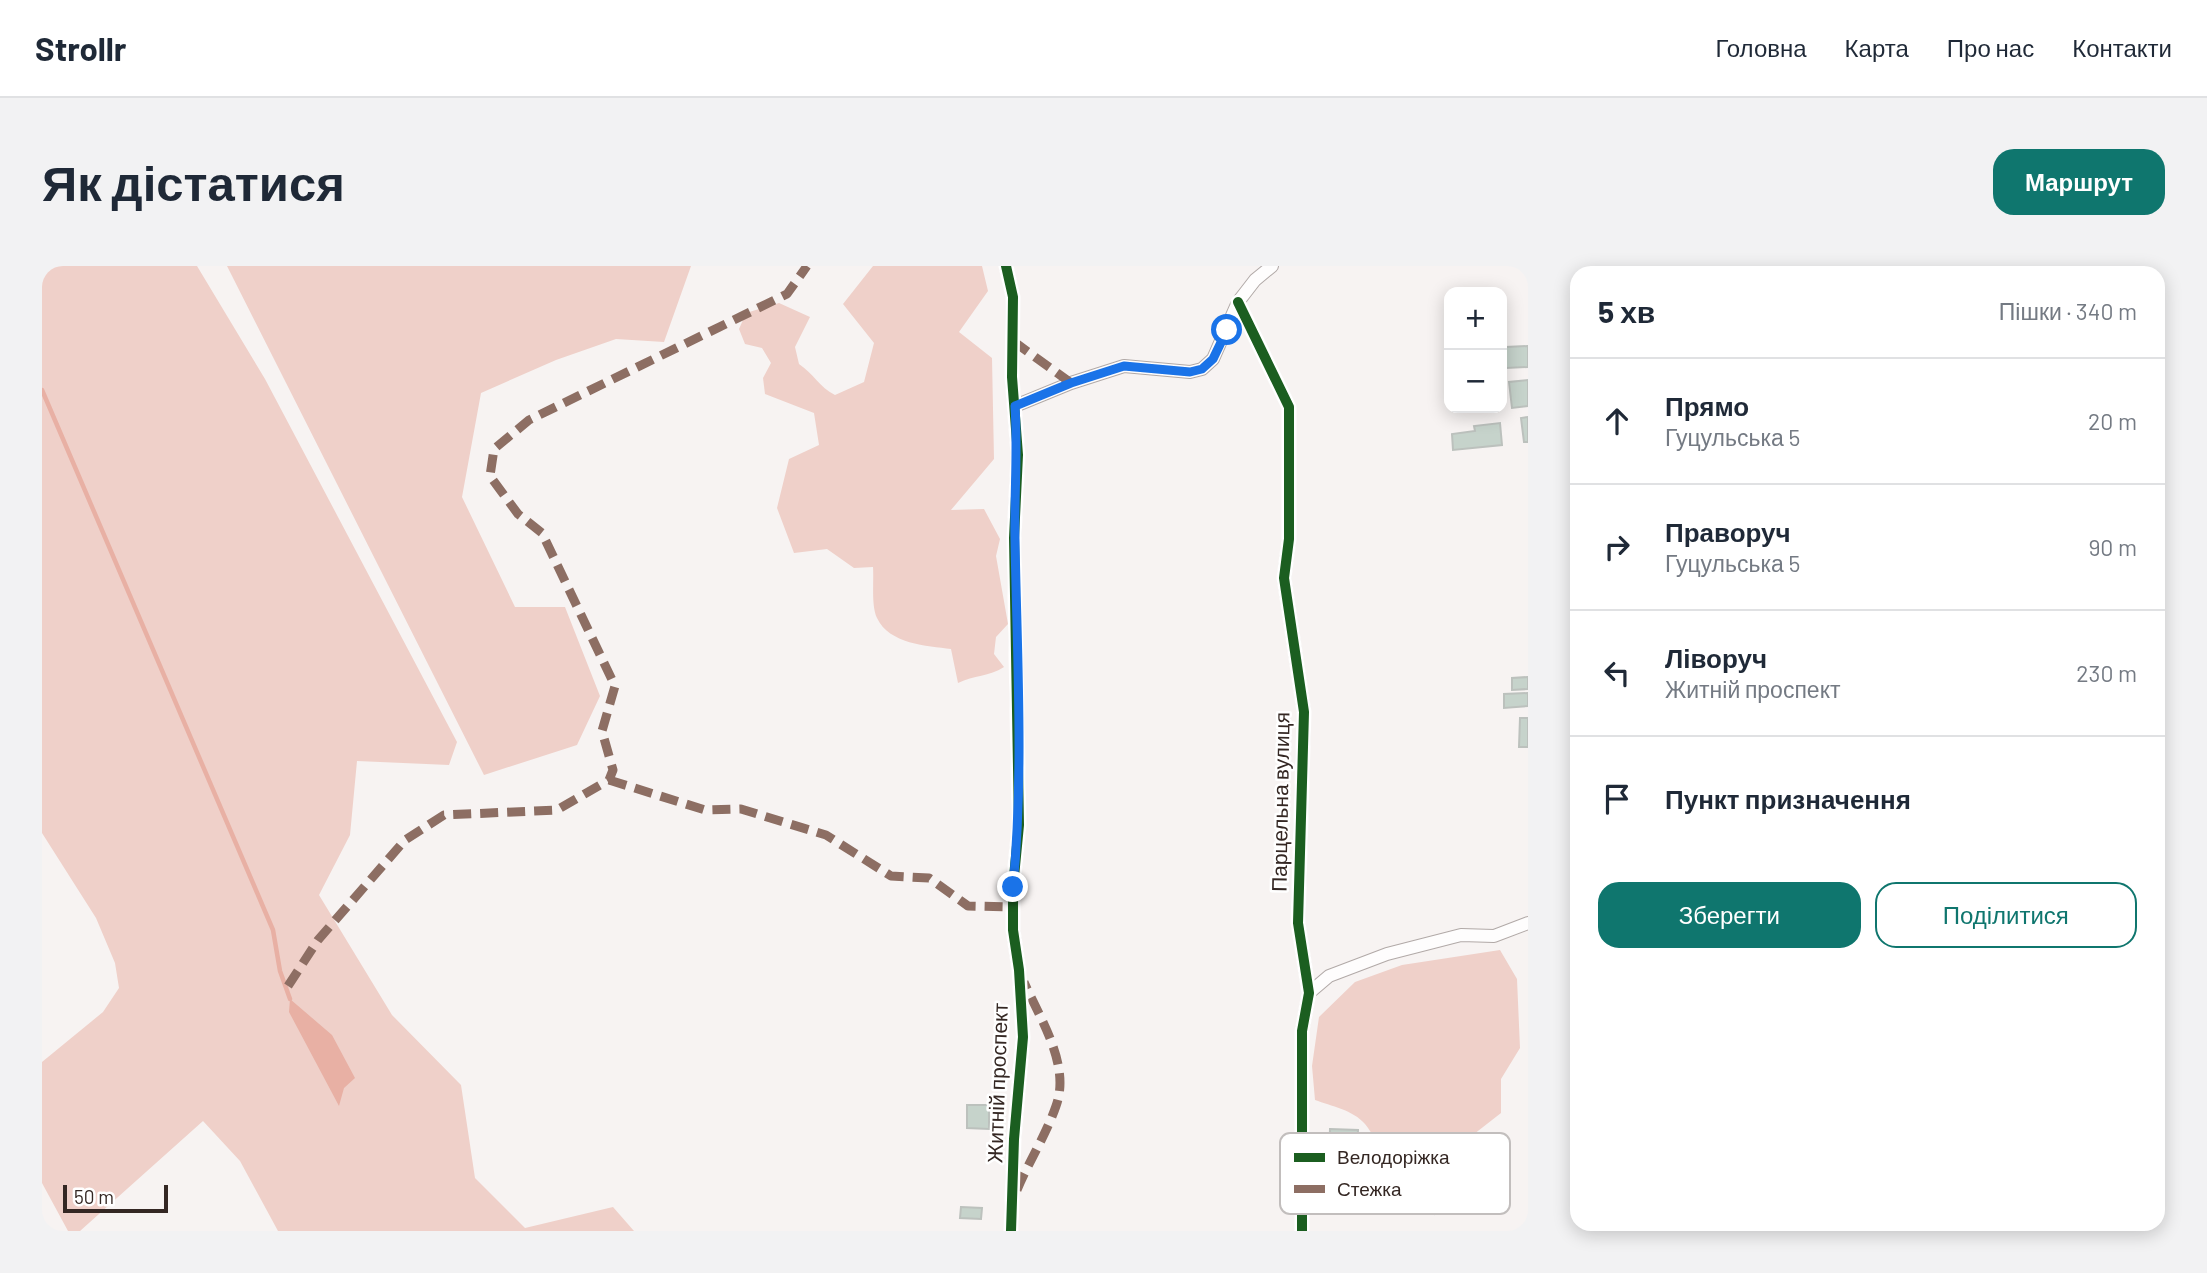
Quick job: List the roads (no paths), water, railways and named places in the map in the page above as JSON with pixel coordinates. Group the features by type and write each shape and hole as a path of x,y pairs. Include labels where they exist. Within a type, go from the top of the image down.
{"street":[{"name":"Житній проспект","path":"1006,266 1013,297 1018,455 1014,538 1019,825 1013,887 1013,930 1019,970 1023,1037 1014,1139 1011,1231"},
{"path":"1015,406 1071,383 1124,366 1190,372 1202,369 1213,359 1238,302 1255,280 1272,266"},
{"name":"Парцельна вулиця","path":"1238,302 1289,407 1289,539 1284,578 1304,712 1298,923 1309,993 1302,1031 1302,1133"},
{"path":"1309,993 1329,976 1387,954 1461,935 1494,936 1528,923"}],"waterway":[{"path":"42,390 273,930 280,971 290,999"}]}
